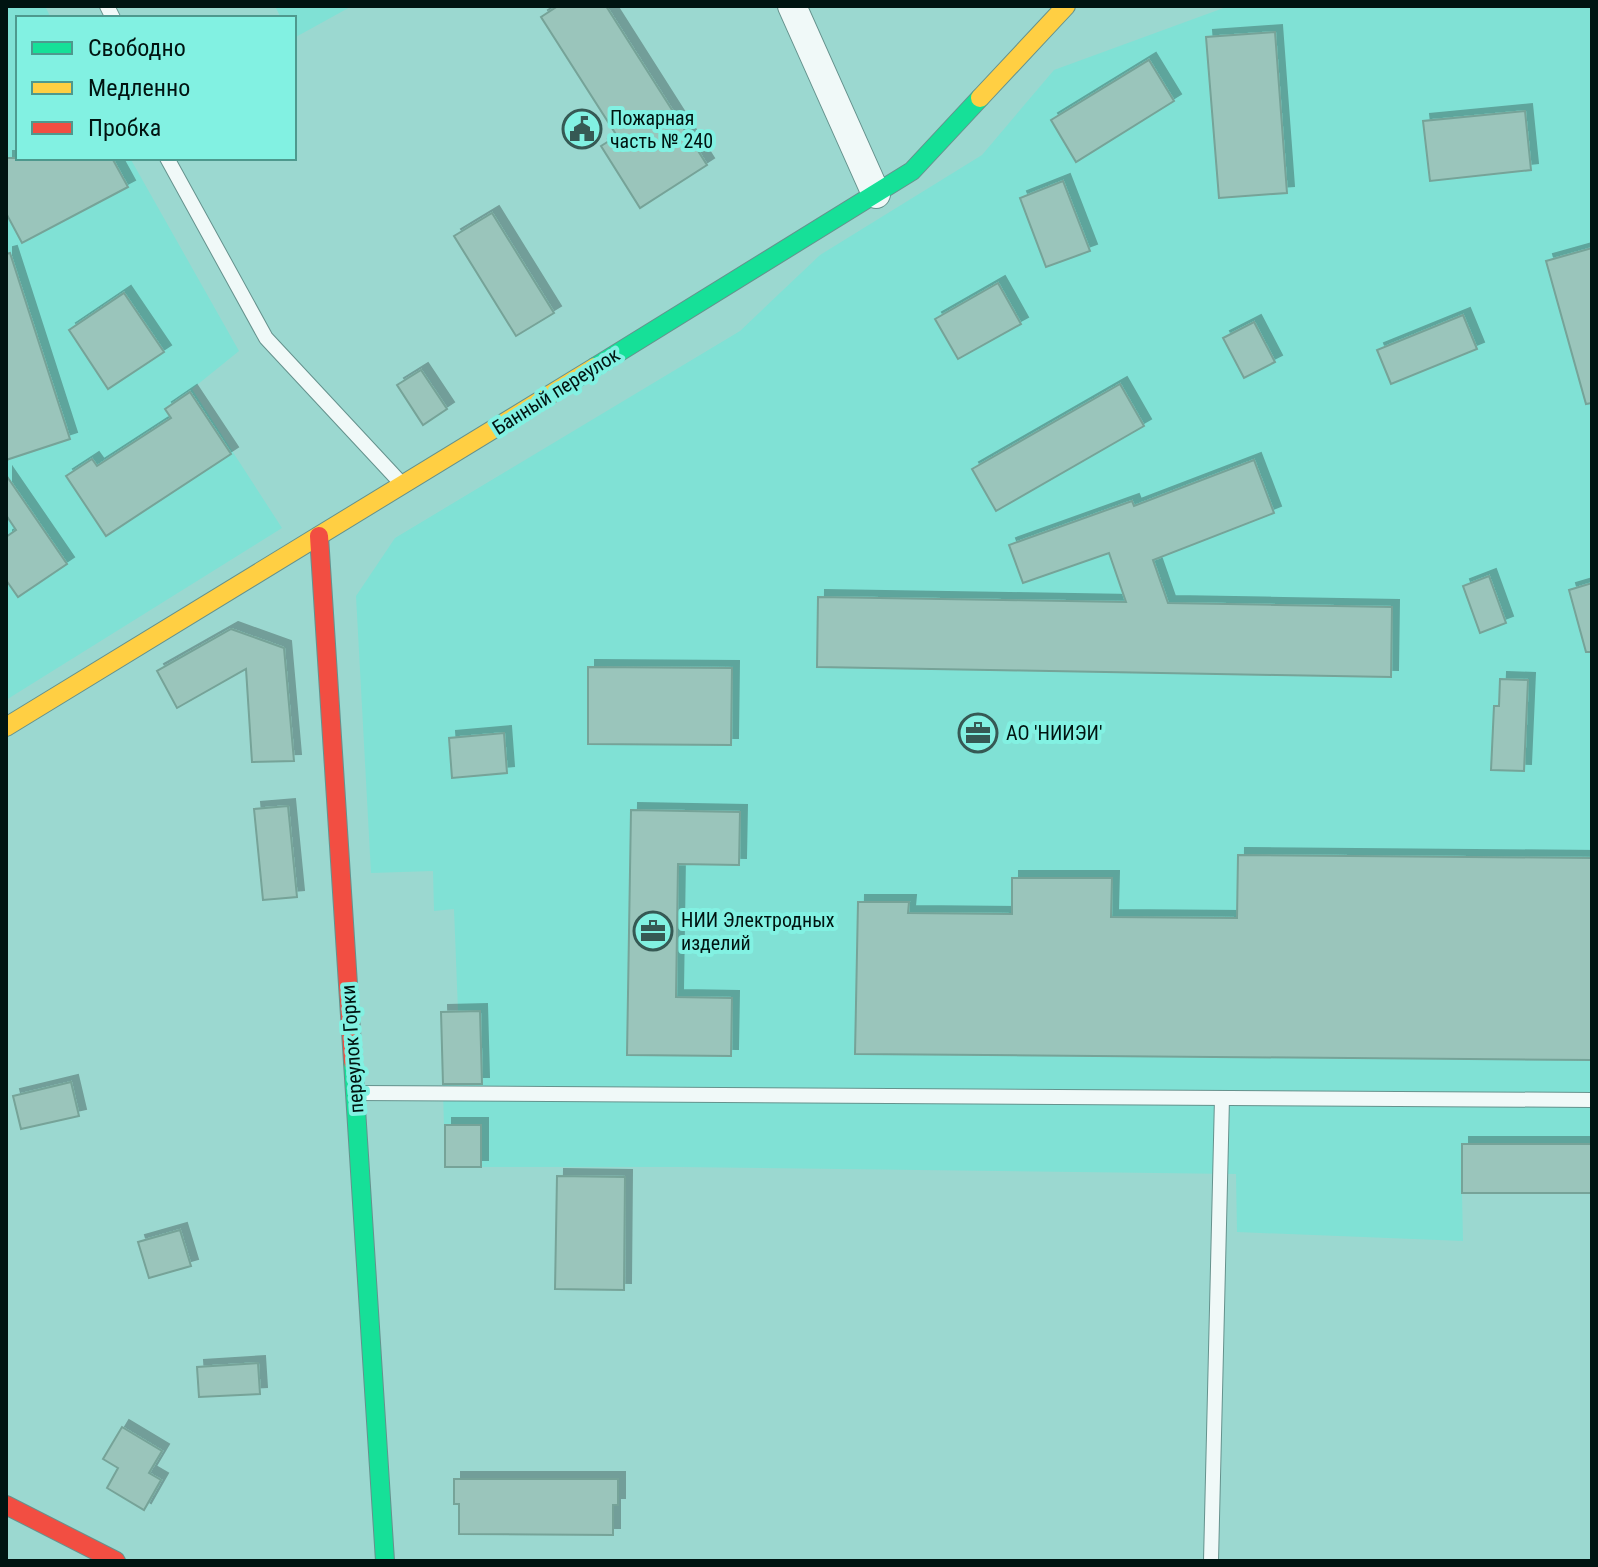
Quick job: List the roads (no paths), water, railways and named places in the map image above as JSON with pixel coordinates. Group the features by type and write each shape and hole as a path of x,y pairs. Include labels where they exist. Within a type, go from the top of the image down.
{"street":[{"path":"792,6 876,194"},
{"name":"Банный переулок","path":"6,727 912,171 1066,6"},
{"name":"переулок Горки","path":"319,536 385,1561"},
{"path":"6,1505 116,1561"}],"lane":[{"path":"168,160 266,338 403,485"},
{"path":"354,1093 1592,1100"},
{"path":"1211,1561 1222,1098"}],"place":[{"name":"Пожарная часть № 240","path":"582,129"},
{"name":"АО 'НИИЭИ'","path":"978,733"},
{"name":"НИИ Электродных изделий","path":"653,931"}]}
